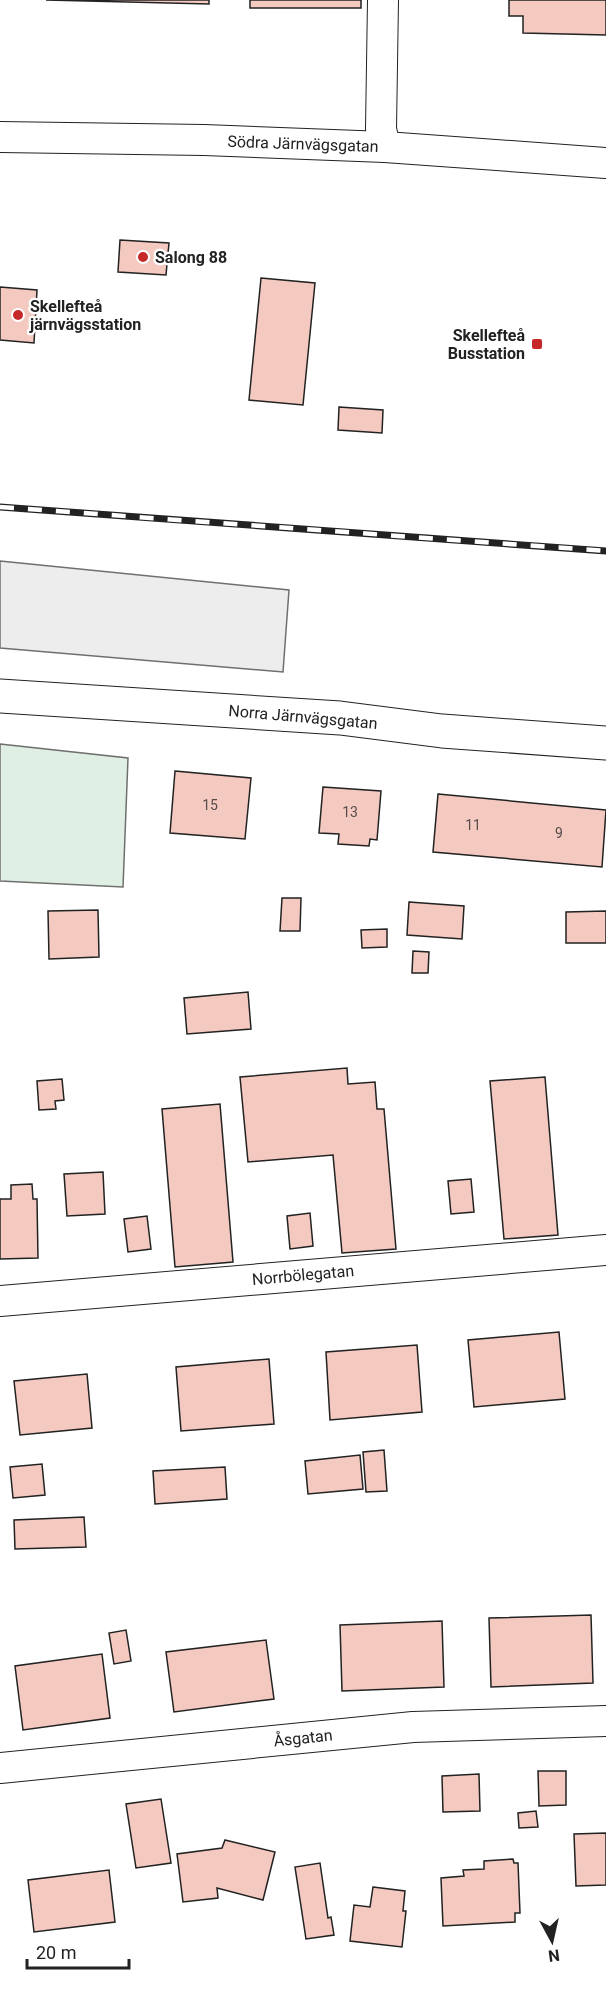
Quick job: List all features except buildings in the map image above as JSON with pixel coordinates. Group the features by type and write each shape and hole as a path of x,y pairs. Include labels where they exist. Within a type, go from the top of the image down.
{"main road":[{"name":"Norra Järnvägsgatan","path":"0,696 340,718 442,731 606,743"}],"street":[{"path":"383,0 381,129 385,147"},
{"name":"Södra Järnvägsgatan","path":"0,137 204,140 385,147 606,163"},
{"name":"Norrbölegatan","path":"0,1301 606,1250"},
{"name":"Åsgatan","path":"0,1767 413,1727 606,1721"}],"green space":[{"path":"0,744 128,758 123,887 0,881"}],"shaded area":[{"path":"0,561 289,590 283,672 0,648"}],"railway":[{"path":"0,507 606,551"}],"place":[{"name":"Salong 88","path":"143,257"},
{"name":"Skellefteå järnvägsstation","path":"18,315"},
{"name":"Skellefteå Busstation","path":"537,344"}]}
